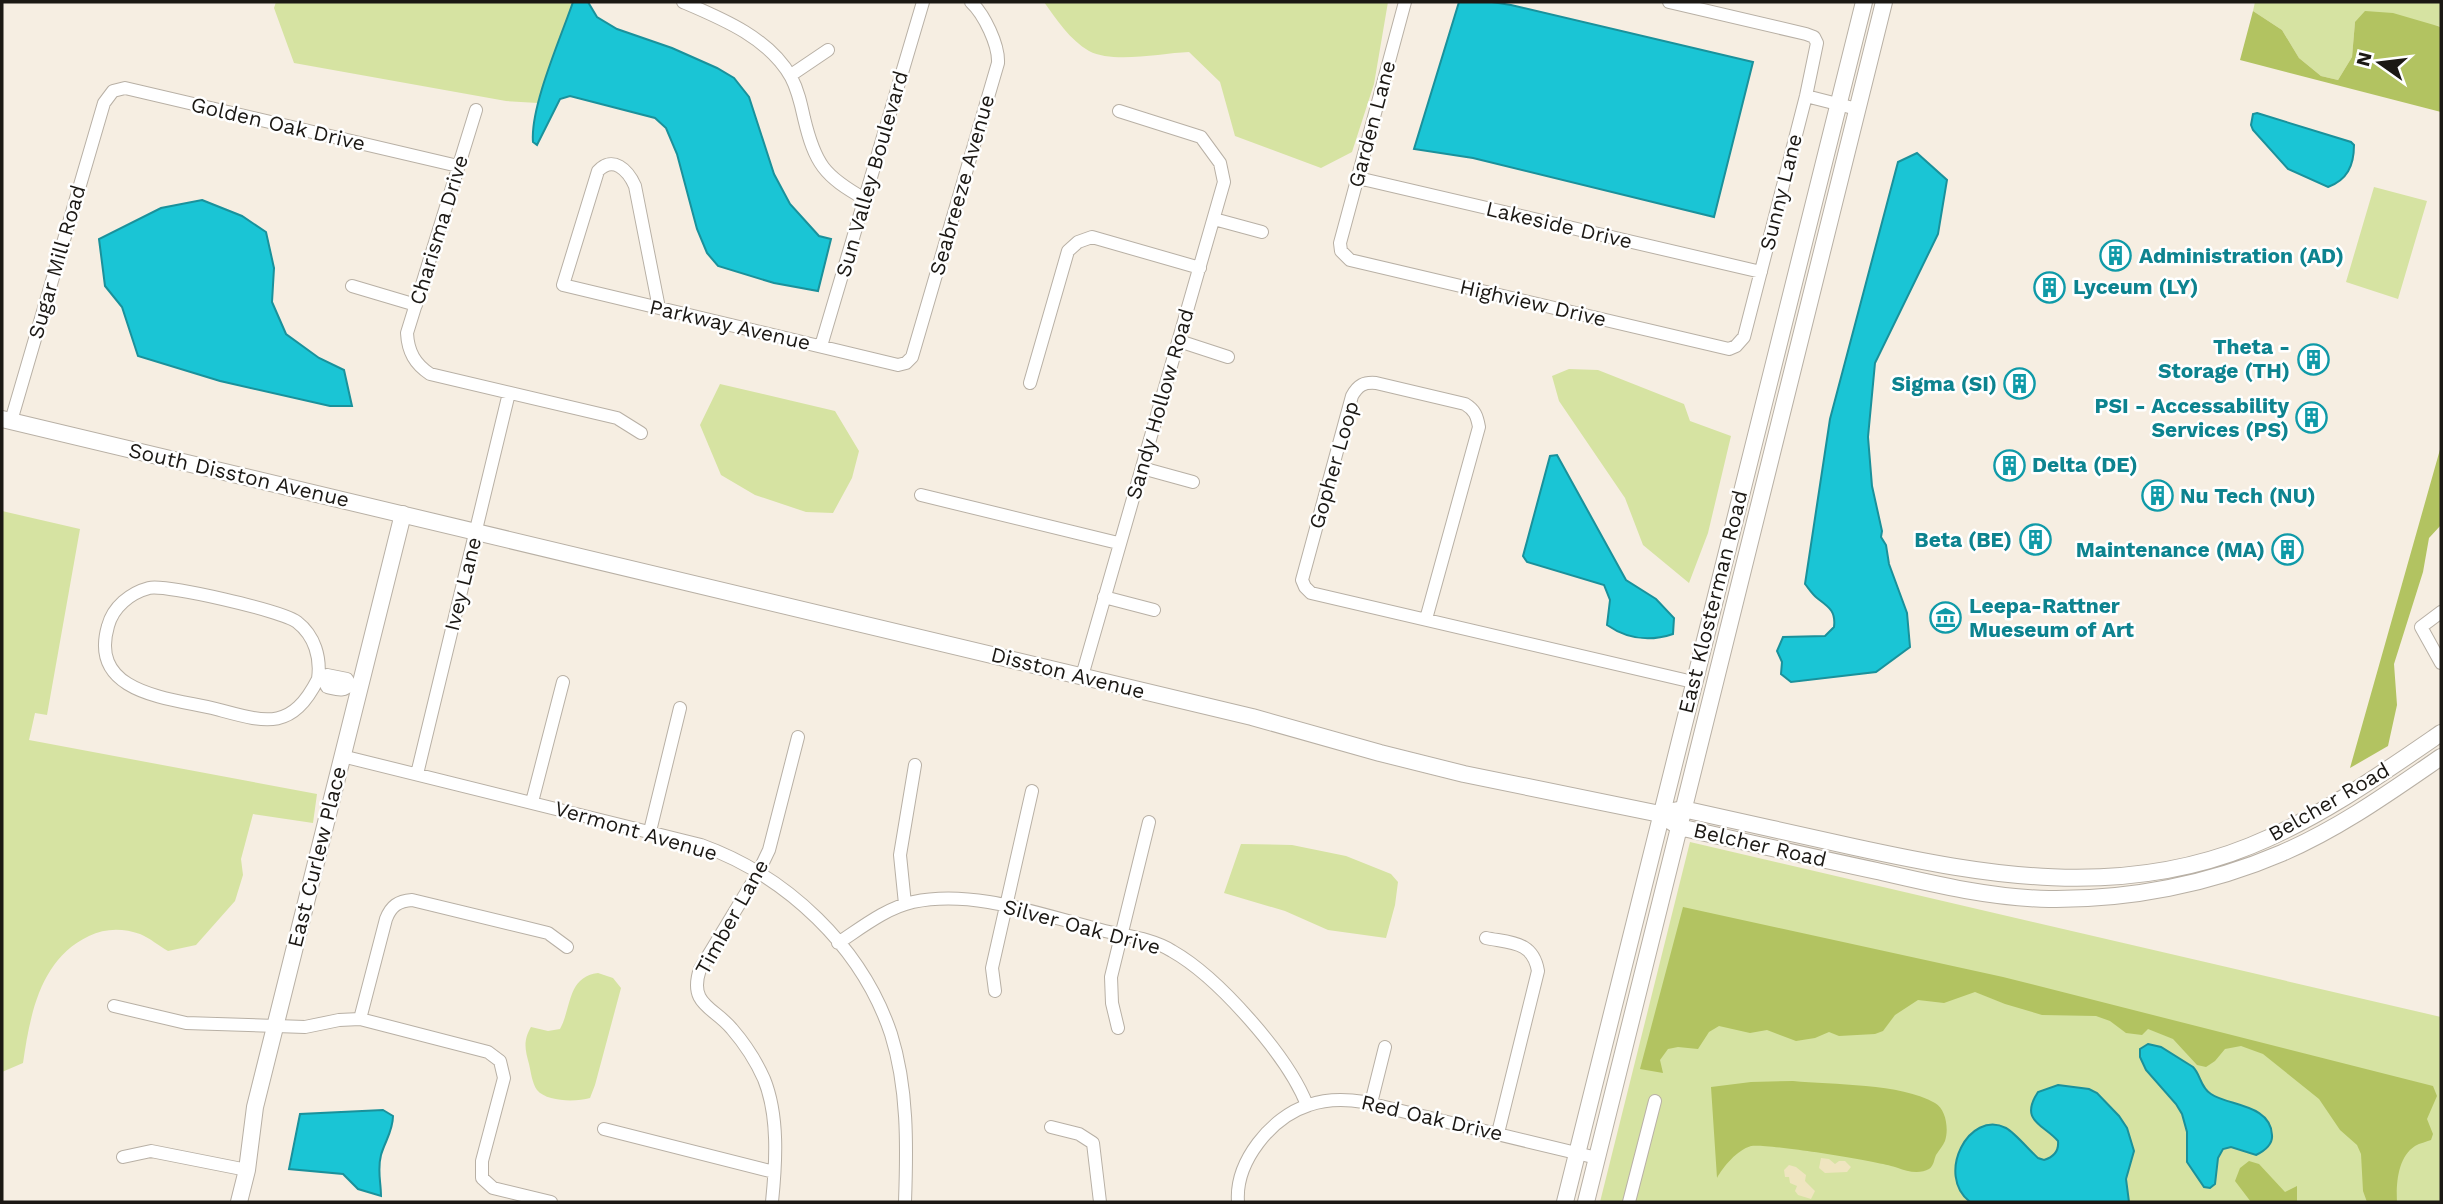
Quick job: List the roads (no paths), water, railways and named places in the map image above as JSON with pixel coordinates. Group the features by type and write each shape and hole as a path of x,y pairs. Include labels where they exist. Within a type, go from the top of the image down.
{"main road":[{"name":"East Klosterman Road","path":"1565,1202 1864,2"},
{"name":"East Klosterman Road","path":"1586,1202 1884,2"},
{"name":"South Disston Avenue","path":"6,420 476,531"},
{"name":"East Curlew Place","path":"239,1202 247,1170 253,1114 342,756 354,685 403,513"},
{"name":"Disston Avenue","path":"476,531 1252,717 1464,774 1660,814"},
{"name":"Belcher Road","path":"1660,814 1683,809 1954,868 2036,878 2119,876 2161,870 2251,845 2331,806 2441,733"},
{"name":"Belcher Road","path":"1660,814 1679,827 1976,892 2050,899 2102,896 2176,887 2232,872 2282,853 2353,817 2441,757"}],"street":[{"path":"683,2 758,40 791,75 814,154 831,177 865,200"},
{"name":"Sun Valley Boulevard","path":"821,346 923,2"},
{"name":"Seabreeze Avenue","path":"898,365 906,363 912,357 998,63 995,41 971,2"},
{"name":"Garden Lane","path":"1340,247 1405,2"},
{"name":"Sunny Lane","path":"1669,2 1809,35 1815,39 1818,46 1744,337 1732,349"},
{"path":"791,75 828,50"},
{"name":"Golden Oak Drive","path":"104,103 113,91 125,88 458,166"},
{"path":"1806,96 1857,109"},
{"name":"Sugar Mill Road","path":"6,420 104,103"},
{"name":"Charisma Drive","path":"476,110 407,334 410,351 417,364 430,374 509,393"},
{"name":"Sandy Hollow Road","path":"1082,676 1223,182 1217,158 1201,137 1119,111"},
{"name":"Parkway Avenue","path":"659,308 635,186 629,175 619,166 609,163 598,171 563,285 659,308 821,346 898,365"},
{"name":"Lakeside Drive","path":"1358,178 1761,272"},
{"path":"1214,219 1262,232"},
{"path":"1030,383 1068,251 1077,242 1092,237 1200,268"},
{"name":"Highview Drive","path":"1340,247 1350,260 1732,349"},
{"path":"352,286 416,305"},
{"path":"1179,341 1228,357"},
{"name":"Gopher Loop","path":"1426,619 1479,427 1473,409 1465,404 1366,382 1357,388 1352,396 1302,580 1311,593 1693,682"},
{"path":"509,393 617,418 641,433"},
{"name":"Ivey Lane","path":"417,774 509,393"},
{"path":"1142,468 1193,482"},
{"path":"921,495 1118,543"},
{"path":"321,679 319,658 308,634 299,623 273,611 158,587 141,591 125,600 107,628 105,650 112,668 128,685 147,695 264,720 284,717 297,709 327,675 347,679 354,685"},
{"path":"1104,597 1154,610"},
{"path":"2441,612 2421,627 2441,663"},
{"path":"532,803 563,682"},
{"path":"650,831 680,708"},
{"name":"Timber Lane","path":"772,1202 774,1125 763,1079 742,1041 728,1025 705,1007 697,991 699,969 758,873 773,838 798,737"},
{"name":"Vermont Avenue","path":"342,756 650,831 709,848 758,873 810,910 870,985 891,1034 899,1068 908,1135 905,1202"},
{"path":"905,904 900,855 915,765"},
{"path":"995,991 992,968 1032,791"},
{"path":"1118,1028 1110,986 1149,822"},
{"name":"Silver Oak Drive","path":"838,943 887,912 905,904 953,899 1006,906 1164,946 1209,979 1275,1051 1307,1105"},
{"path":"360,1019 386,919 391,908 399,902 412,900 548,933 567,947"},
{"path":"1486,938 1526,947 1535,959 1538,971 1498,1133"},
{"path":"114,1006 186,1023 305,1027 344,1019 360,1019 488,1052 503,1066 504,1078 482,1161 482,1178 493,1188 551,1202"},
{"path":"1371,1103 1385,1047"},
{"name":"Red Oak Drive","path":"1238,1202 1241,1177 1254,1149 1276,1125 1307,1105 1342,1100 1371,1103 1597,1158"},
{"path":"1629,1202 1655,1101"},
{"path":"1051,1127 1079,1134 1093,1143 1100,1202"},
{"path":"604,1129 774,1172"},
{"path":"123,1157 151,1152 247,1170"}],"water":[{"path":"573,2 588,2 597,17 617,29 672,48 734,78 749,97 774,174 790,204 819,236 831,239 818,291 774,283 718,266 707,253 697,229 677,154 666,128 655,118 570,96 560,99 537,145 533,142 533,127 541,92"},
{"path":"1459,2 1511,5 1753,62 1714,217 1473,158 1414,149"},
{"path":"2253,114 2351,142 2354,145 2354,153 2345,176 2328,187 2288,169 2253,130"},
{"path":"1917,153 1947,180 1938,234 1875,363 1868,437 1872,486 1881,537 1886,545 1889,564 1907,613 1910,647 1876,672 1791,682 1781,674 1782,662 1777,651 1783,637 1825,636 1834,627 1831,610 1805,584 1830,419 1898,162"},
{"path":"202,200 242,216 266,232 274,268 272,302 286,334 319,358 344,370 352,406 330,406 220,381 138,356 122,307 105,286 99,239 161,208"},
{"path":"1557,455 1626,580 1656,599 1674,618 1673,634 1638,638 1615,630 1607,625 1610,600 1604,585 1527,562 1523,556 1550,456"},
{"path":"2148,1044 2161,1047 2193,1067 2211,1094 2248,1107 2264,1117 2270,1125 2272,1135 2267,1147 2256,1155 2231,1147 2223,1149 2218,1158 2215,1184 2210,1188 2204,1187 2187,1162 2187,1132 2182,1114 2146,1070 2140,1057 2140,1049"},
{"path":"2058,1085 2089,1089 2097,1093 2127,1128 2134,1151 2126,1179 2129,1202 1970,1202 1960,1190 1956,1176 1956,1162 1969,1136 1980,1128 1992,1125 2006,1128 2038,1158 2044,1160 2051,1157 2057,1151 2058,1141 2035,1121 2031,1110 2038,1092"},
{"path":"383,1110 393,1116 380,1160 381,1196 358,1189 343,1174 289,1169 300,1114"}],"place":[{"name":"Administration (AD)","path":"2116,256"},
{"name":"Lyceum (LY)","path":"2050,287"},
{"name":"Theta - Storage (TH)","path":"2313,359"},
{"name":"Sigma (SI)","path":"2020,384"},
{"name":"PSI - Accessability Services (PS)","path":"2312,418"},
{"name":"Delta (DE)","path":"2009,465"},
{"name":"Nu Tech (NU)","path":"2157,496"},
{"name":"Beta (BE)","path":"2035,540"},
{"name":"Maintenance (MA)","path":"2288,550"},
{"name":"Leepa-Rattner Mueseum of Art","path":"1946,618"}]}
